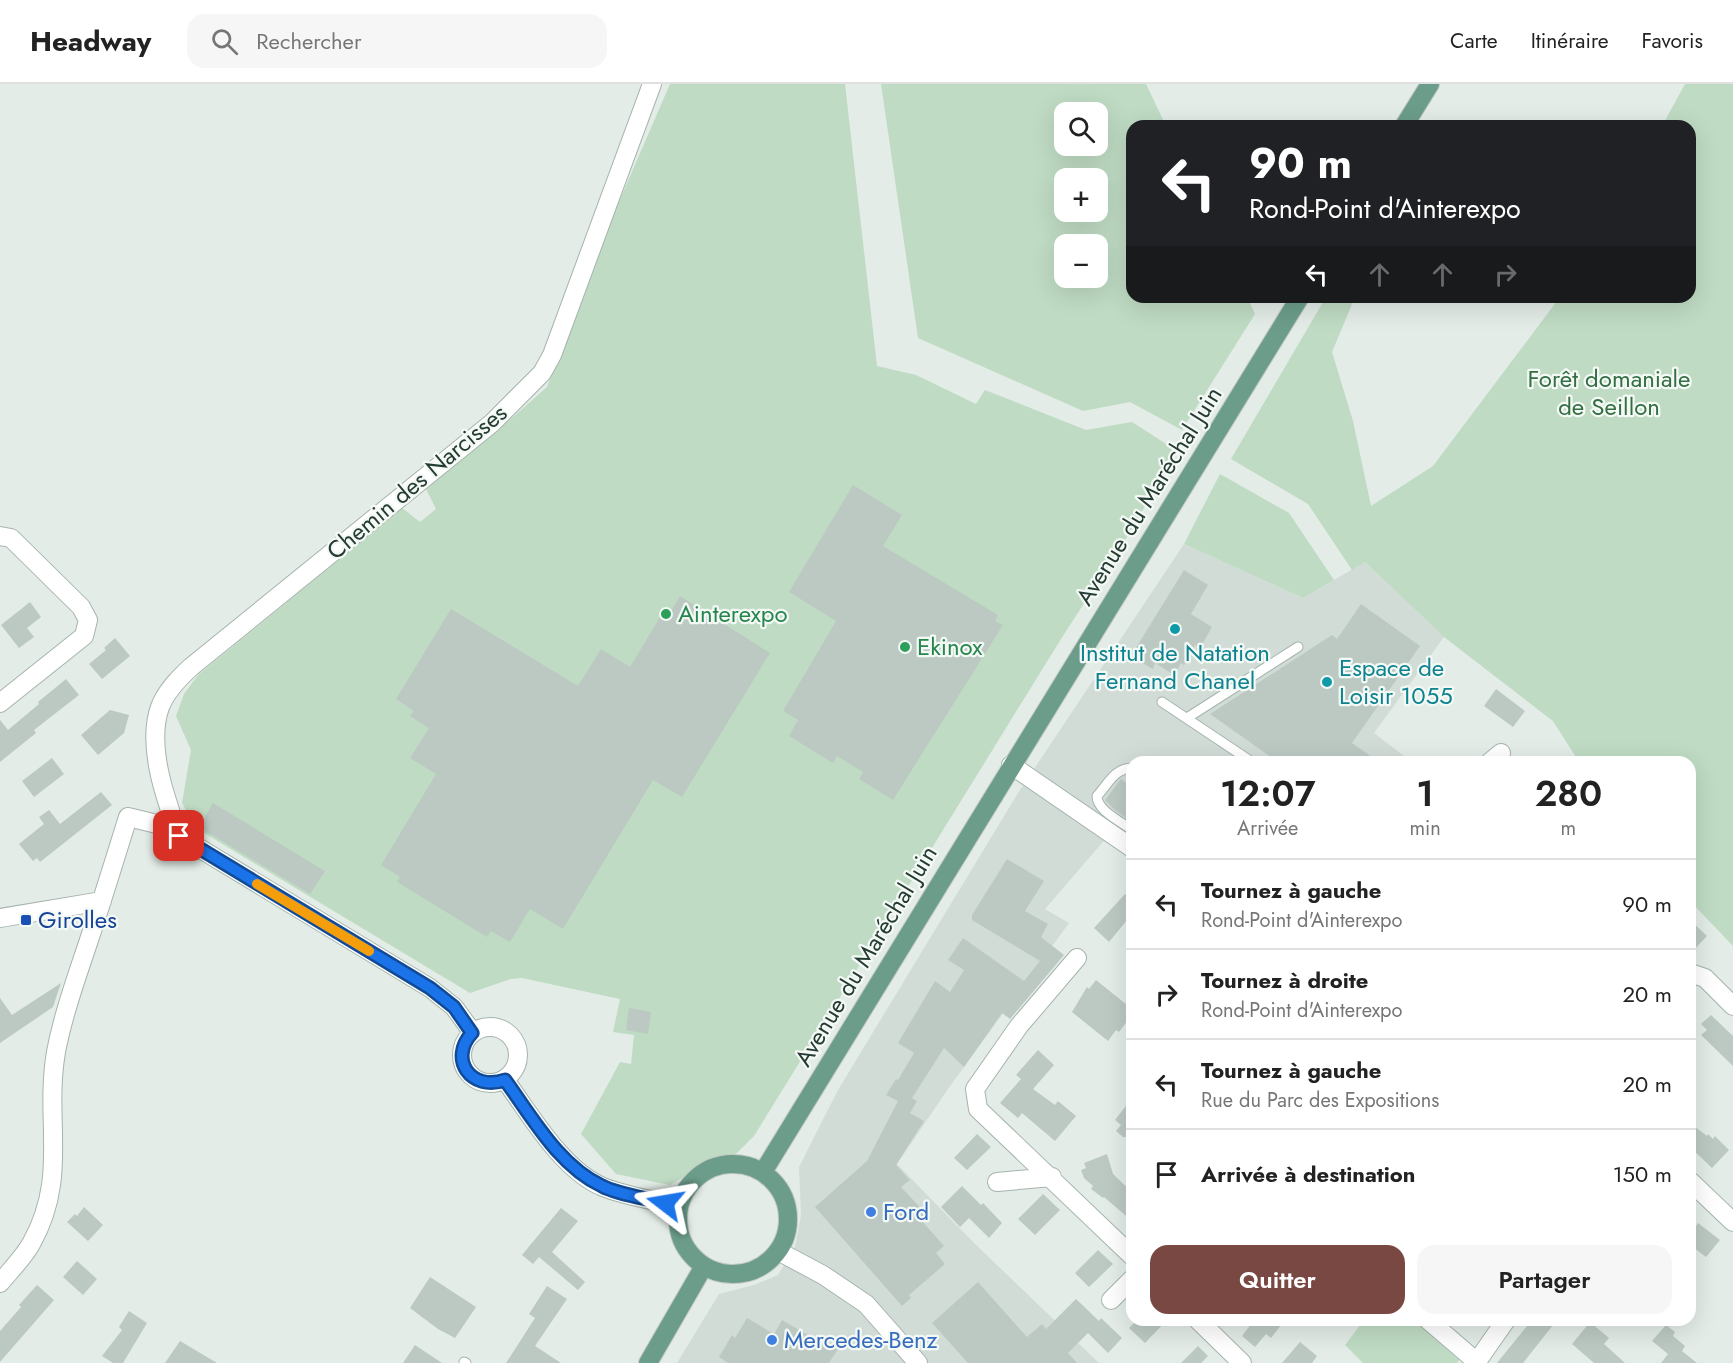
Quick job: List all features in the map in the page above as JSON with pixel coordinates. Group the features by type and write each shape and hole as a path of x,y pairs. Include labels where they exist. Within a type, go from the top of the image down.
{"main road":[{"path":"1408,120 1430,84"},
{"name":"Avenue du Maréchal Juin","path":"763,1172 1295,303"},
{"path":"737,1164 763,1172 776,1184 785,1200 788,1226 778,1251 758,1269 744,1273 724,1273 704,1266 684,1245 678,1219 679,1206 684,1194 695,1179 710,1169 737,1164"},
{"path":"648,1363 704,1266"}],"street":[{"name":"Chemin des Narcisses","path":"179,836 166,798 157,751 156,726 160,707 171,688 191,667 492,423 542,373 552,355 652,84"},
{"path":"0,536 11,538 81,607 88,620 84,636 0,703"},
{"path":"1011,765 1126,844"},
{"path":"0,1283 30,1246 50,1197 54,1166 52,1094 56,1052 128,817 161,825 430,988 454,1007 472,1033"},
{"path":"0,918 102,901"},
{"path":"1077,958 1019,1026 975,1089 978,1109 1052,1177 1126,1250"},
{"path":"1696,975 1705,978 1733,1005"},
{"path":"497,1027 511,1036 518,1051 518,1059 511,1074 505,1080 486,1083 476,1080 468,1073 464,1065 462,1056 466,1039 480,1028 497,1027"},
{"path":"505,1080 555,1148 582,1174 603,1187 679,1206"},
{"path":"997,1182 1052,1177"},
{"path":"1696,1187 1733,1222"},
{"path":"778,1251 823,1275 866,1305 918,1363"},
{"path":"1112,1300 1126,1285"},
{"path":"1204,1326 1242,1363"},
{"path":"1435,1326 1477,1362 1502,1326"}],"lane":[{"path":"1186,718 1298,647"},
{"path":"1162,702 1243,756"},
{"path":"1126,769 1117,772 1097,796 1101,807 1126,826"}],"shaded area":[{"path":"1184,544 1303,598 1365,562 1444,637 1374,733 1404,756 1126,756 1126,836 1115,828 1045,909 1069,923 948,1089 897,1164 973,1242 1099,1363 677,1363 719,1294 754,1285 778,1275 795,1247 801,1215 799,1167 838,1090 1018,793"}],"green space":[{"name":"Ainterexpo","path":"670,84 845,84 877,366 916,375 976,404 985,390 1086,430 1132,422 1177,451 1127,537 1061,639 754,1136 737,1153 692,1172 670,1185 616,1174 581,1134 620,1062 631,1064 634,1035 613,1032 620,999 522,978 511,979 470,993 196,828 182,803 191,750 176,716 184,694 198,675 402,508 420,522 436,509 426,489 547,387 605,234"},
{"path":"881,84 1146,84 1163,120 1126,120 1126,303 1250,303 1255,314 1182,430 1130,402 1083,411 918,338"},
{"name":"Forêt domaniale de Seillon","path":"1685,84 1733,84 1733,946 1696,907 1696,756 1575,756 1553,721 1444,637 1365,562 1352,570 1308,504 1231,459 1322,303 1352,303 1332,352 1353,421 1371,506 1433,466 1555,303 1696,303 1696,120 1665,120"},
{"path":"1220,474 1289,513 1334,580 1303,598 1184,544"},
{"path":"1359,1326 1421,1326 1459,1360 1457,1363 1363,1363 1345,1345"}],"building":[{"name":"Ekinox","path":"853,485 902,515 883,546 998,615 995,621 1003,625 893,800 859,779 863,772 837,756 833,763 789,736 798,720 783,711 836,621 789,592"},
{"name":"Institut de Natation Fernand Chanel","path":"1184,570 1208,585 1191,614 1212,627 1200,648 1195,645 1184,665 1181,663 1174,675 1155,663 1153,669 1137,660 1140,654 1134,651"},
{"path":"680,596 770,653 682,797 653,780 563,929 530,909 510,942 491,931 487,937 397,882 400,877 381,865 436,774 410,758 429,728 410,716 414,711 396,699 451,609 578,686 601,649 630,667 663,612 669,615"},
{"path":"30,602 41,617 27,628 34,637 19,648 1,625"},
{"name":"Espace de Loisir 1055","path":"1361,604 1420,646 1352,743 1370,756 1270,756 1210,714 1332,635 1337,639"},
{"path":"115,638 130,656 102,679 89,664 106,650 104,648"},
{"path":"66,679 79,695 34,730 36,733 0,762 0,720 8,730"},
{"path":"1496,689 1525,711 1513,727 1484,706"},
{"path":"110,710 129,715 124,733 98,755 81,735"},
{"path":"52,758 64,774 34,797 22,781"},
{"path":"1121,779 1126,783 1126,818 1115,810 1105,800"},
{"path":"101,792 112,805 40,862 37,858 33,861 19,844 44,824 39,817 49,810 60,824"},
{"path":"213,803 325,871 310,894 199,827"},
{"path":"1007,859 1044,881 1025,911 1048,924 1041,937 1064,955 1010,1019 1002,1013 964,1067 944,1048 912,1098 917,1101 910,1113 924,1121 896,1165 910,1180 901,1187 928,1216 922,1221 944,1246 936,1253 945,1264 909,1295 911,1298 902,1306 815,1207 867,1161 898,1101 886,1095 914,1053 898,1043 935,981 950,992 964,970 948,960 963,938 1024,981 1040,961 972,920 972,915"},
{"path":"1125,894 1126,921 1109,942 1094,928"},
{"path":"1696,926 1707,936 1696,948"},
{"path":"1096,980 1126,1004 1126,1023 1119,1032 1116,1030 1108,1041 1072,1012 1087,987 1089,989"},
{"path":"61,983 53,1007 0,1043 0,998 12,1015"},
{"path":"629,1008 651,1012 648,1034 626,1030"},
{"path":"1711,1015 1733,1036 1733,1066 1701,1035 1707,1030 1701,1024"},
{"path":"1038,1050 1054,1065 1033,1089 1055,1105 1058,1101 1076,1116 1055,1141 1022,1113 1018,1118 1000,1103 1021,1079 1016,1075"},
{"path":"1126,1106 1126,1137 1116,1131 1121,1125 1115,1120"},
{"path":"1696,1128 1713,1139 1715,1136 1729,1150 1712,1168 1696,1153"},
{"path":"977,1134 991,1147 967,1170 954,1158"},
{"path":"1107,1154 1113,1174 1126,1186 1126,1216 1091,1189 1093,1186 1084,1178 1081,1170 1086,1168 1084,1163"},
{"path":"962,1186 1002,1223 989,1238 969,1218 960,1227 941,1207"},
{"path":"1043,1194 1060,1210 1035,1235 1018,1219"},
{"path":"84,1207 103,1225 88,1241 67,1222 75,1214 77,1216"},
{"path":"561,1208 578,1221 552,1252 585,1282 578,1290 539,1257 533,1264 522,1255"},
{"path":"1698,1223 1720,1240 1706,1257 1696,1250"},
{"path":"1098,1250 1113,1264 1089,1287 1075,1273"},
{"path":"77,1261 97,1279 83,1295 63,1277"},
{"path":"430,1277 476,1307 455,1338 438,1329 410,1308"},
{"path":"978,1282 1027,1337 1042,1324 1046,1329 1076,1299 1099,1321 1101,1318 1122,1338 1108,1353 1088,1333 1068,1353 1077,1363 968,1363 932,1323"},
{"path":"37,1285 54,1300 0,1362 0,1331"},
{"path":"547,1286 567,1299 535,1346 561,1363 506,1363 535,1318 529,1314"},
{"path":"129,1311 147,1323 123,1363 113,1363 102,1356 122,1330 119,1327"},
{"name":"Mercedes-Benz","path":"747,1318 774,1334 782,1320 823,1344 825,1342 838,1349 829,1363 728,1363 719,1357 732,1335 735,1338"},
{"path":"1131,1326 1161,1326 1145,1343 1129,1328"},
{"path":"1250,1326 1280,1326 1271,1338 1266,1334 1255,1347 1242,1336"},
{"path":"1527,1326 1552,1326 1523,1363 1497,1363"},
{"path":"1587,1326 1595,1326 1609,1338 1604,1344 1625,1363 1594,1363 1572,1344"},
{"path":"1667,1326 1675,1332 1673,1336 1685,1346 1682,1351 1697,1363 1661,1363 1668,1354 1652,1341"},
{"path":"180,1341 217,1363 165,1363"},
{"path":"1300,1342 1317,1356 1312,1363 1282,1363"},
{"path":"415,1345 442,1363 403,1363"},
{"path":"1198,1346 1208,1356 1201,1363 1181,1363"}],"slow traffic":[{"path":"257,884 369,951"}],"place":[{"name":"Ainterexpo","path":"666,614"},
{"name":"Institut de Natation Fernand Chanel","path":"1175,629"},
{"name":"Ekinox","path":"905,647"},
{"name":"Espace de Loisir 1055","path":"1327,682"},
{"name":"Girolles","path":"26,920"},
{"name":"Ford","path":"871,1212"},
{"name":"Mercedes-Benz","path":"772,1340"}],"route":[{"path":"179,836 430,988 454,1007 472,1033 466,1039 462,1056 468,1073 476,1080 486,1083 505,1080 555,1148 582,1174 603,1187 665,1203"}]}
